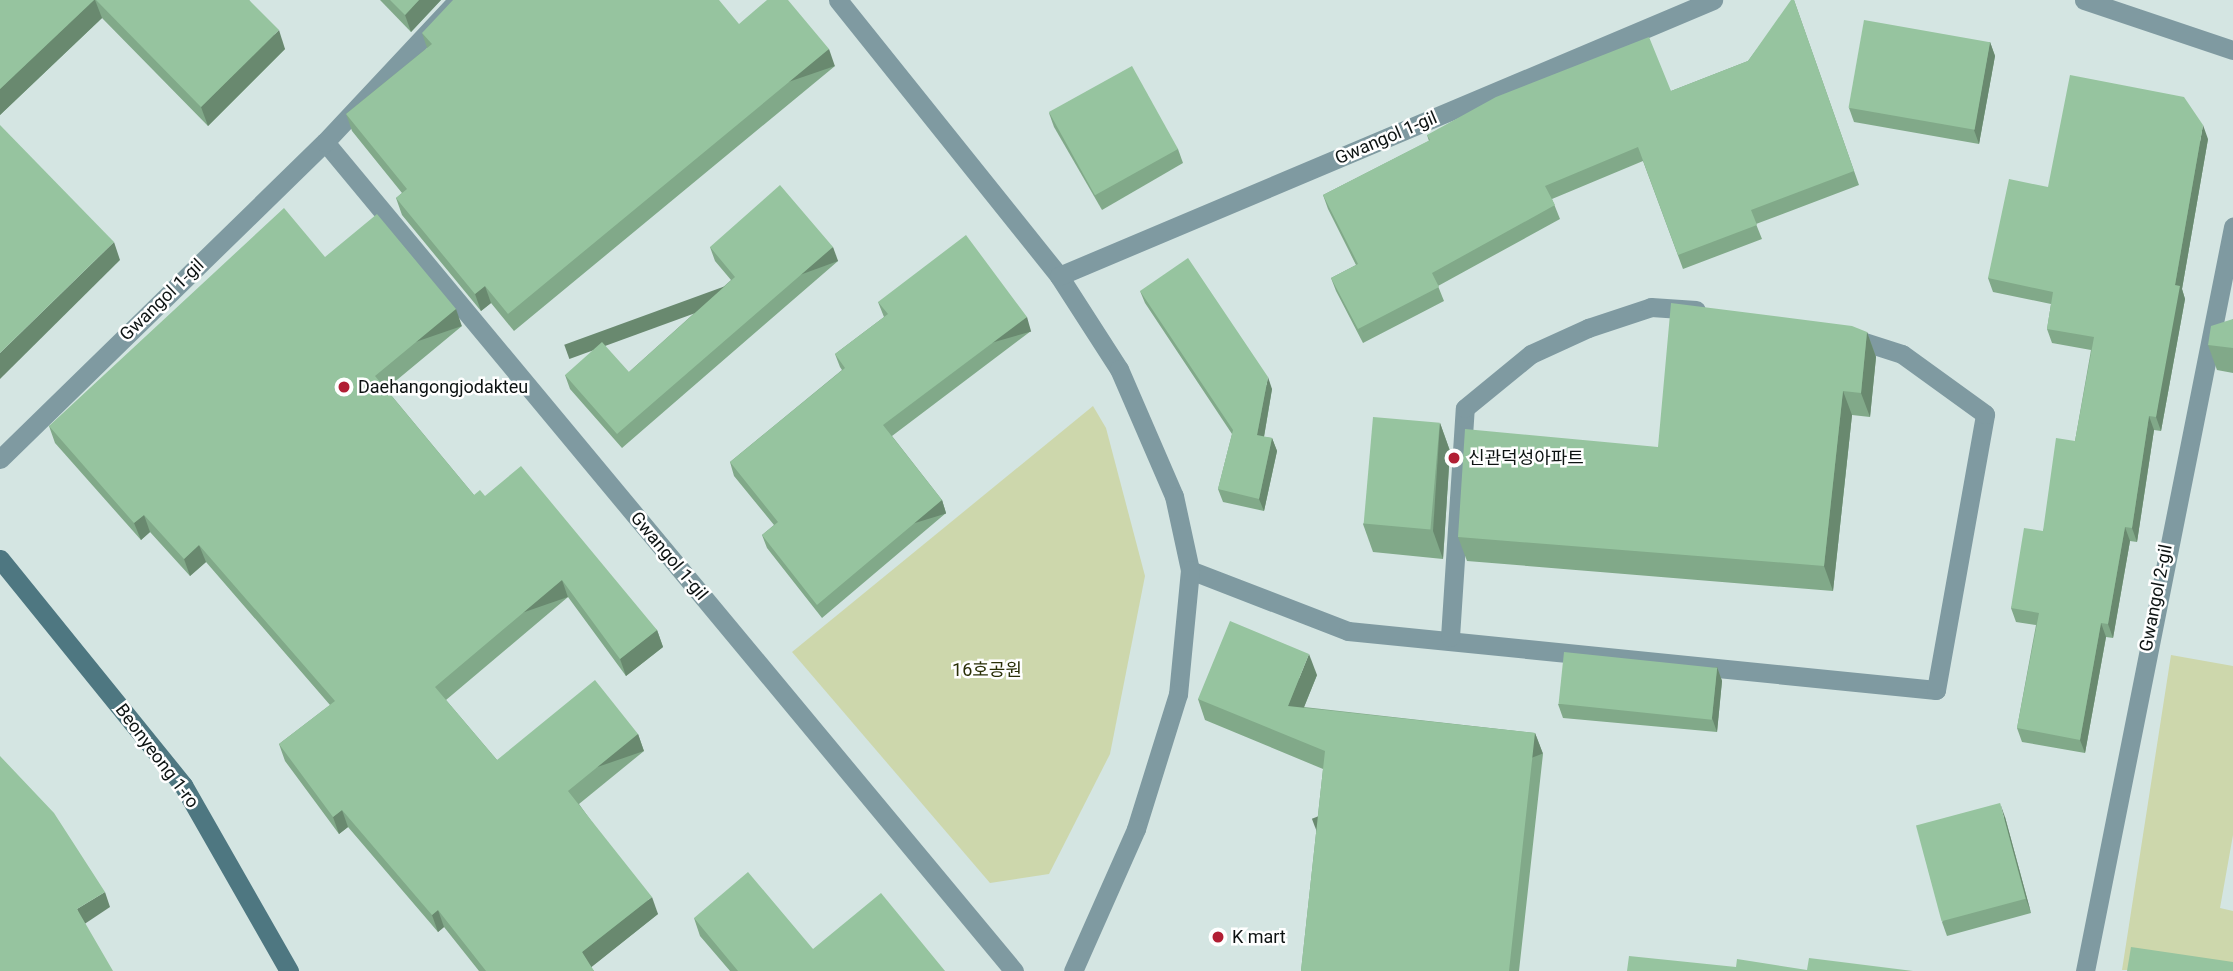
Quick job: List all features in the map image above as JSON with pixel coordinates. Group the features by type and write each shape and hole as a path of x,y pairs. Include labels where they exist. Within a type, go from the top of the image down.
{"main road":[{"name":"Beonyeong 1-ro","path":"0,559 183,785 289,971"}],"street":[{"name":"Gwangol 1-gil","path":"0,459 325,142 458,0"},
{"path":"838,0 1059,276 1119,369 1174,496 1190,570 1178,694 1136,829 1073,971"},
{"name":"Gwangol 1-gil","path":"1059,276 1713,0"},
{"path":"2084,0 2233,50"},
{"name":"Gwangol 1-gil","path":"325,142 1014,971"},
{"name":"Gwangol 2-gil","path":"2085,971 2233,227"},
{"path":"1450,637 1465,408 1531,354 1588,328 1651,307 1715,311"},
{"path":"1190,570 1348,631 1450,637 1936,690 1986,414 1902,354 1827,332"}],"green space":[{"name":"16호공원","path":"1093,406 1106,428 1145,576 1110,754 1049,874 990,883 792,652"},
{"path":"2171,655 2233,666 2233,835 2220,908 2233,911 2233,970 2122,970"}],"building":[{"path":"0,0 94,0 0,89"},
{"path":"96,0 249,0 279,30 201,107"},
{"path":"390,0 419,0 405,15"},
{"path":"453,0 719,0 739,24 767,0 788,0 829,49 508,314 485,286 475,294 396,198 407,189 346,114 432,44 422,33"},
{"path":"1791,0 1794,0 1854,171 1751,210 1757,225 1678,255 1638,147 1545,186 1555,205 1432,273 1439,287 1358,329 1331,278 1358,264 1323,195 1430,140 1427,135 1496,97 1649,37 1671,91 1748,61"},
{"path":"1864,20 1990,42 1975,130 1849,108"},
{"path":"1132,66 1178,149 1095,195 1049,112"},
{"path":"2070,75 2184,97 2203,125 2175,285 2180,286 2156,417 2149,416 2132,528 2125,527 2108,624 2101,623 2080,740 2017,728 2039,613 2011,608 2024,528 2043,531 2056,438 2075,441 2094,337 2047,329 2053,292 1988,278 2009,179 2048,187"},
{"path":"0,125 114,242 0,353"},
{"path":"780,185 833,247 617,434 565,375 602,342 629,372 735,277 710,247"},
{"path":"284,208 325,257 377,214 456,309 375,376 474,495 480,490 485,496 521,466 657,630 620,659 562,580 435,687 497,760 595,680 638,734 568,791 652,897 582,952 594,971 486,971 438,910 432,915 342,810 333,817 279,744 335,701 199,545 184,559 144,515 134,523 49,426"},
{"path":"966,235 1027,317 883,425 942,500 817,605 762,535 778,522 730,462 845,368 835,354 888,314 878,302"},
{"path":"1188,258 1268,377 1257,435 1272,438 1259,499 1218,489 1233,430 1140,291"},
{"path":"1671,303 1852,326 1867,332 1861,393 1843,391 1824,566 1458,537 1465,429 1658,447"},
{"path":"2233,319 2233,348 2208,345 2211,326"},
{"path":"1373,417 1440,423 1430,529 1364,524"},
{"path":"1230,621 1309,654 1288,706 1535,733 1509,971 1301,971 1325,751 1198,699"},
{"path":"1564,652 1717,668 1712,720 1559,704"},
{"path":"0,756 54,813 105,892 77,909 113,971 0,971"},
{"path":"2000,803 2026,899 1942,921 1916,826"},
{"path":"748,872 813,949 881,893 945,971 738,971 694,918"},
{"path":"2131,947 2233,962 2233,971 2127,971"},
{"path":"1629,956 1736,967 1737,959 1807,970 1809,958 1913,971 1627,971"}],"place":[{"name":"Daehangongjodakteu","path":"344,387"},
{"name":"신관덕성아파트","path":"1454,458"},
{"name":"K mart","path":"1218,937"}]}
